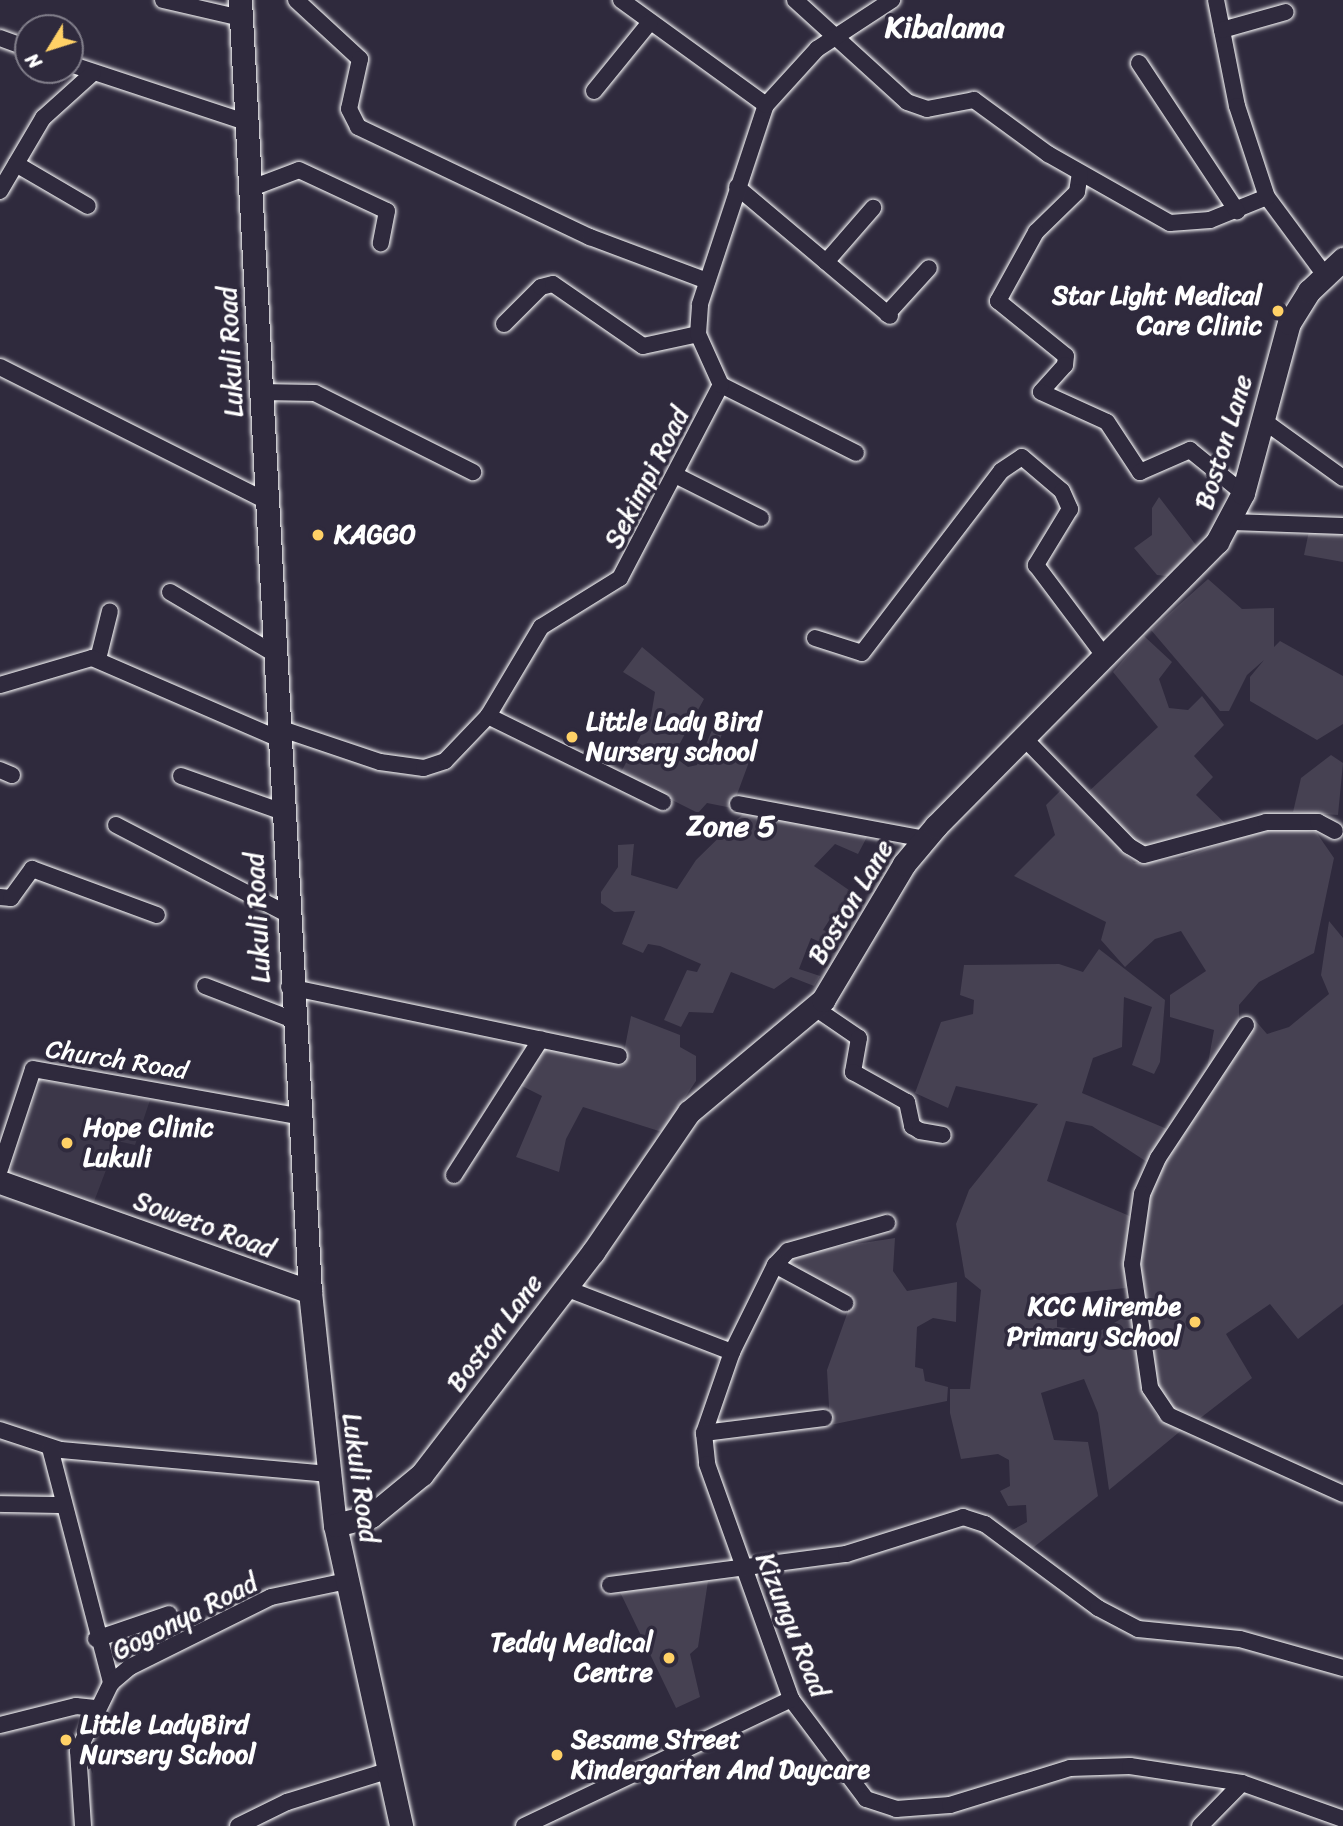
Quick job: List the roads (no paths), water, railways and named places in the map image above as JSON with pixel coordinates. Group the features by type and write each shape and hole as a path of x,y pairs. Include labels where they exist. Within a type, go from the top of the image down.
{"street":[{"path":"163,0 240,9"},
{"path":"296,0 360,59 349,109 358,127 590,237 707,281"},
{"path":"621,0 766,105"},
{"path":"795,0 836,34 907,102 926,109 974,100 1080,173 1170,223 1192,225 1237,211 1267,197"},
{"path":"856,453 721,386 698,334 707,281 766,105 836,34 892,0"},
{"path":"1216,0 1237,106 1267,197 1324,274"},
{"name":"Lukuli Road","path":"240,9 267,501 289,987 310,1292 335,1525 387,1772 401,1826"},
{"path":"1222,30 1286,12"},
{"path":"594,91 650,22"},
{"path":"1139,63 1237,211"},
{"path":"84,69 245,122"},
{"path":"0,191 43,118 93,73"},
{"path":"16,164 88,206"},
{"path":"249,190 299,170 387,211 381,243"},
{"path":"1080,173 1077,192 1036,232 998,301 1066,356 1041,392 1107,422 1140,472 1190,450 1243,493"},
{"path":"737,187 889,315 929,268"},
{"path":"826,262 873,208"},
{"name":"Boston Lane","path":"335,1525 371,1516 422,1474 565,1288 689,1112 814,1008 925,839 1023,737 1186,578 1231,522 1243,493 1264,421 1280,345 1324,274 1343,259"},
{"path":"504,324 541,287 553,284 643,346 698,334"},
{"path":"0,367 267,501"},
{"name":"Sekimpi Road","path":"98,659 277,733 380,762 424,768 454,756 488,716 541,626 630,566 721,386"},
{"path":"261,392 315,393 473,472"},
{"path":"1264,421 1343,478"},
{"path":"815,638 862,653 1001,471 1022,457 1062,491 1070,509 1036,565 1105,657"},
{"path":"675,475 761,518"},
{"path":"1231,522 1343,526"},
{"path":"170,592 274,653"},
{"path":"0,685 98,659 110,611"},
{"path":"488,716 663,802"},
{"path":"1023,737 1129,846 1144,855 1266,822 1297,820 1335,831"},
{"path":"181,776 280,811"},
{"path":"738,804 925,839"},
{"path":"116,825 285,913"},
{"path":"0,897 11,898 32,869 157,915"},
{"path":"205,986 291,1019"},
{"path":"289,987 619,1056"},
{"path":"814,1008 859,1038 853,1072 911,1106 912,1126 943,1135"},
{"path":"1245,1025 1158,1158 1142,1194 1132,1264 1150,1388 1168,1416 1343,1494"},
{"path":"454,1175 541,1039"},
{"name":"Church Road","path":"0,1169 33,1069 298,1115"},
{"name":"Soweto Road","path":"0,1182 310,1292"},
{"path":"845,1303 775,1265 793,1248 887,1223"},
{"name":"Kizungu Road","path":"775,1265 732,1352 704,1433 707,1464 791,1699 855,1791 896,1810 950,1805 1070,1768 1130,1766 1242,1783 1343,1819"},
{"path":"565,1288 732,1352"},
{"path":"704,1433 824,1418"},
{"path":"0,1430 50,1448 329,1474"},
{"path":"50,1448 96,1639 111,1684"},
{"path":"0,1504 64,1505"},
{"path":"610,1585 743,1570 846,1553 963,1517 985,1524 1098,1608 1138,1629 1240,1639 1343,1668"},
{"name":"Gogonya Road","path":"83,1826 78,1751 95,1708 111,1684 130,1667 271,1597 347,1581"},
{"path":"96,1639 169,1614"},
{"path":"524,1826 791,1699"},
{"path":"0,1725 76,1706 95,1708"},
{"path":"238,1826 287,1802 387,1772"},
{"path":"1200,1826 1242,1783"}],"place":[{"name":"Star Light Medical Care Clinic","path":"1278,311"},
{"name":"KAGGO","path":"318,535"},
{"name":"Little Lady Bird Nursery school","path":"572,737"},
{"name":"Hope Clinic Lukuli","path":"67,1143"},
{"name":"KCC Mirembe Primary School","path":"1195,1322"},
{"name":"Teddy Medical Centre","path":"669,1658"},
{"name":"Little LadyBird Nursery School","path":"66,1740"},
{"name":"Sesame Street Kindergarten And Daycare","path":"557,1755"}],"district":[{"name":"Kibalama","path":"945,27"},
{"name":"Zone 5","path":"731,826"}]}
